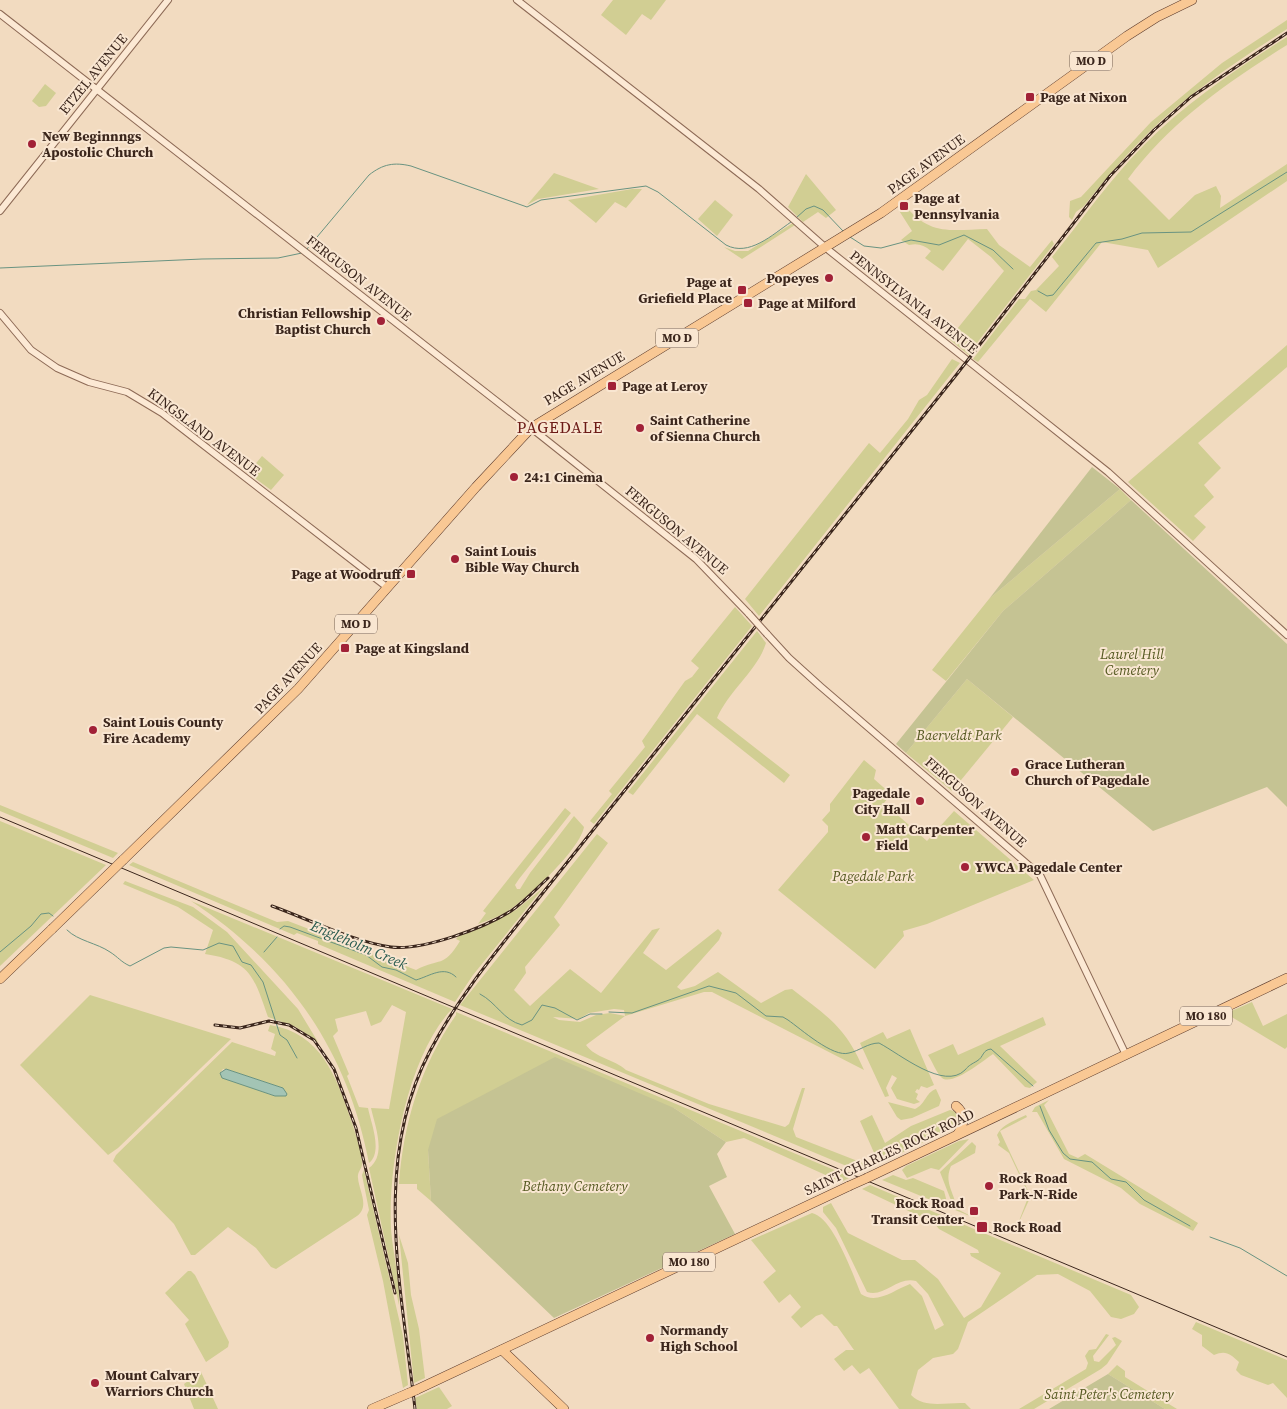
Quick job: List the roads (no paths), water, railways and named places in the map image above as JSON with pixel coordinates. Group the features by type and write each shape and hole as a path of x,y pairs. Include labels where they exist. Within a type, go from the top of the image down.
{"main road":[{"name":"PAGE AVENUE","path":"0,979 286,702 500,460 532,428 848,235 889,208 1127,36 1157,17 1192,0"},
{"name":"SAINT CHARLES ROCK ROAD","path":"502,1350 1287,978"},
{"path":"956,1106 963,1115 962,1126 958,1134"},
{"path":"518,1366 516,1351 520,1342"},
{"path":"502,1350 564,1409"},
{"name":"MO 180","path":"372,1409 502,1350"}],"street":[{"name":"ETZEL AVENUE","path":"0,211 168,0"},
{"name":"PENNSYLVANIA AVENUE","path":"517,0 1108,472 1287,636"},
{"name":"FERGUSON AVENUE","path":"0,14 532,428 698,560 789,658 1040,874 1126,1054"},
{"name":"KINGSLAND AVENUE","path":"0,313 20,339 42,359 89,382 128,392 162,413 388,588"}],"waterway":[{"path":"307,249 369,175 379,168 394,164 411,166 527,207 541,200 646,186 658,192 726,245 735,248 743,248 760,243 791,222"},
{"path":"1038,291 1047,296 1053,295 1096,243 1122,239 1142,233 1191,232 1287,172"},
{"path":"796,218 806,209 814,206 823,210 843,231"},
{"path":"850,237 864,246 881,248 911,240 939,245 964,235 993,250 1013,269"},
{"path":"0,268 202,259 278,258 302,253"},
{"name":"Engleholm Creek","path":"0,952 31,926 41,914 49,913 53,916"},
{"name":"Engleholm Creek","path":"280,929 284,926 290,927 366,955 382,967 396,970 416,980 442,972 447,972 456,977"},
{"name":"Engleholm Creek","path":"67,930 71,934 105,949 130,966 164,948 203,950 219,943 233,946 242,962 251,965 263,982 280,1035 287,1040 297,1058"},
{"name":"Engleholm Creek","path":"264,952 277,937"},
{"name":"Engleholm Creek","path":"609,1012 632,1013 709,986 736,993 766,1016 783,1017 817,1042 835,1051 849,1053 871,1044 879,1043 934,1074 946,1076 956,1075 965,1070 986,1051 991,1049 1033,1086"},
{"name":"Engleholm Creek","path":"480,994 515,1023 522,1025 532,1020 542,1005 555,1008 577,1020 590,1014 602,1014"},
{"name":"Engleholm Creek","path":"1040,1106 1049,1130 1063,1153 1070,1159 1092,1162 1111,1179 1126,1182 1144,1200 1190,1226"},
{"name":"Engleholm Creek","path":"1210,1237 1240,1248 1287,1276"}],"tram line":[{"path":"0,817 1287,1357"}],"railway":[{"path":"415,1409 398,1273 396,1182 401,1137 412,1094 430,1051 451,1015 500,947 957,374 1110,176 1154,130 1191,97 1287,33"},
{"path":"272,906 331,930 362,940 391,947 404,947 452,937 499,918 521,904 548,878"},
{"path":"215,1025 240,1028 269,1021 289,1025 314,1040 334,1069 356,1128 395,1293"}],"place":[{"name":"Page at Nixon","path":"1030,97"},
{"name":"New Beginnngs Apostolic Church","path":"32,144"},
{"name":"Page at Pennsylvania","path":"904,206"},
{"name":"Popeyes","path":"829,278"},
{"name":"Page at Griefield Place","path":"742,290"},
{"name":"Page at Milford","path":"748,303"},
{"name":"Christian Fellowship Baptist Church","path":"381,321"},
{"name":"Page at Leroy","path":"612,386"},
{"name":"Saint Catherine of Sienna Church","path":"640,428"},
{"name":"24:1 Cinema","path":"514,477"},
{"name":"Saint Louis Bible Way Church","path":"455,559"},
{"name":"Page at Woodruff","path":"411,574"},
{"name":"Page at Kingsland","path":"345,648"},
{"name":"Saint Louis County Fire Academy","path":"93,730"},
{"name":"Grace Lutheran Church of Pagedale","path":"1015,772"},
{"name":"Pagedale City Hall","path":"920,801"},
{"name":"Matt Carpenter Field","path":"866,837"},
{"name":"YWCA Pagedale Center","path":"965,867"},
{"name":"Rock Road Park-N-Ride","path":"989,1186"},
{"name":"Rock Road Transit Center","path":"974,1211"},
{"name":"Rock Road","path":"982,1227"},
{"name":"Normandy High School","path":"650,1338"},
{"name":"Mount Calvary Warriors Church","path":"95,1383"}],"district":[{"name":"PAGEDALE","path":"560,427"}],"park label":[{"name":"Laurel Hill Cemetery","path":"1132,662"},
{"name":"Baerveldt Park","path":"959,735"},
{"name":"Pagedale Park","path":"873,876"},
{"name":"Bethany Cemetery","path":"575,1186"},
{"name":"Saint Peter's Cemetery","path":"1109,1394"}]}
